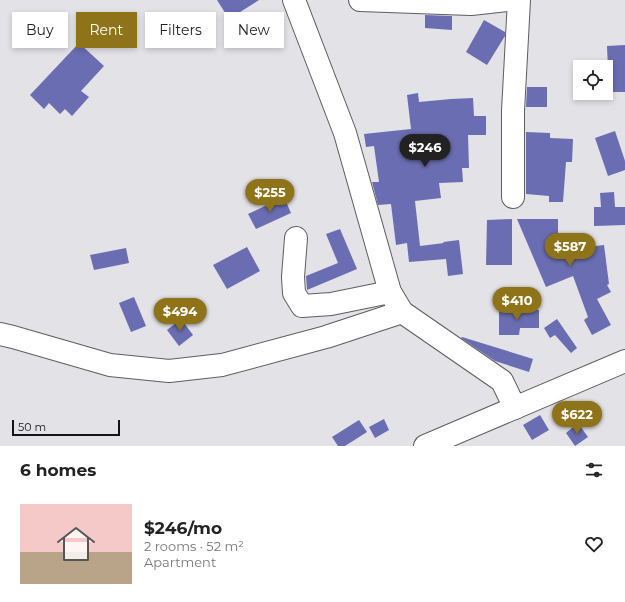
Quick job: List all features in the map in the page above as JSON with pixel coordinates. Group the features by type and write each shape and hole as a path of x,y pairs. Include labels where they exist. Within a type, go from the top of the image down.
{"street":[{"path":"294,0 344,133 390,292 402,312 502,381 515,408"},
{"path":"360,0 470,2 507,0"},
{"path":"513,197 513,111 519,0"},
{"path":"296,238 293,277 294,293 302,306 331,304 390,292"},
{"path":"0,334 110,365 169,371 222,365 326,337 402,312"},
{"path":"425,446 625,361"}],"building":[{"path":"217,0 259,0 240,12 225,12"},
{"path":"425,15 452,16 452,30 425,28"},
{"path":"484,20 505,32 505,36 487,65 466,52"},
{"path":"625,45 625,92 613,92 613,60 608,60 607,46"},
{"path":"76,46 76,48 84,48 104,66 81,91 89,97 72,116 65,109 60,114 49,103 44,109 30,95"},
{"path":"527,87 547,87 547,107 526,107"},
{"path":"418,93 419,102 473,98 474,116 486,116 486,135 468,135 469,168 462,168 463,182 439,183 441,198 415,201 420,246 459,240 463,274 448,276 446,259 409,262 407,243 396,245 391,204 378,205 372,182 379,182 374,146 366,147 364,134 411,129 407,95"},
{"path":"615,131 625,161 625,170 608,176 595,138"},
{"path":"526,132 550,133 550,138 573,139 572,162 566,162 563,202 549,202 549,196 526,194"},
{"path":"614,192 615,207 625,207 625,225 594,226 594,207 601,207 600,193"},
{"path":"284,197 291,213 256,229 248,214"},
{"path":"512,219 512,265 486,265 487,220"},
{"path":"517,219 558,219 558,247 569,242 571,249 604,245 609,284 607,285 611,292 597,299 611,325 592,335 584,320 588,317 573,276 546,287"},
{"path":"340,229 357,269 307,290 306,276 338,263 326,234"},
{"path":"247,247 260,271 227,289 213,265"},
{"path":"126,248 129,263 94,270 90,255"},
{"path":"134,297 146,326 131,332 119,303"},
{"path":"499,310 539,310 539,328 520,328 519,335 499,335"},
{"path":"181,319 193,335 179,346 167,330"},
{"path":"557,319 577,348 571,353 555,335 550,338 544,328"},
{"path":"462,337 533,359 529,372 495,361 461,338"},
{"path":"540,415 549,430 532,440 523,425"},
{"path":"384,419 389,430 375,438 369,427"},
{"path":"359,420 367,432 345,446 338,446 332,437"},
{"path":"578,423 588,437 575,446 566,433"}]}
